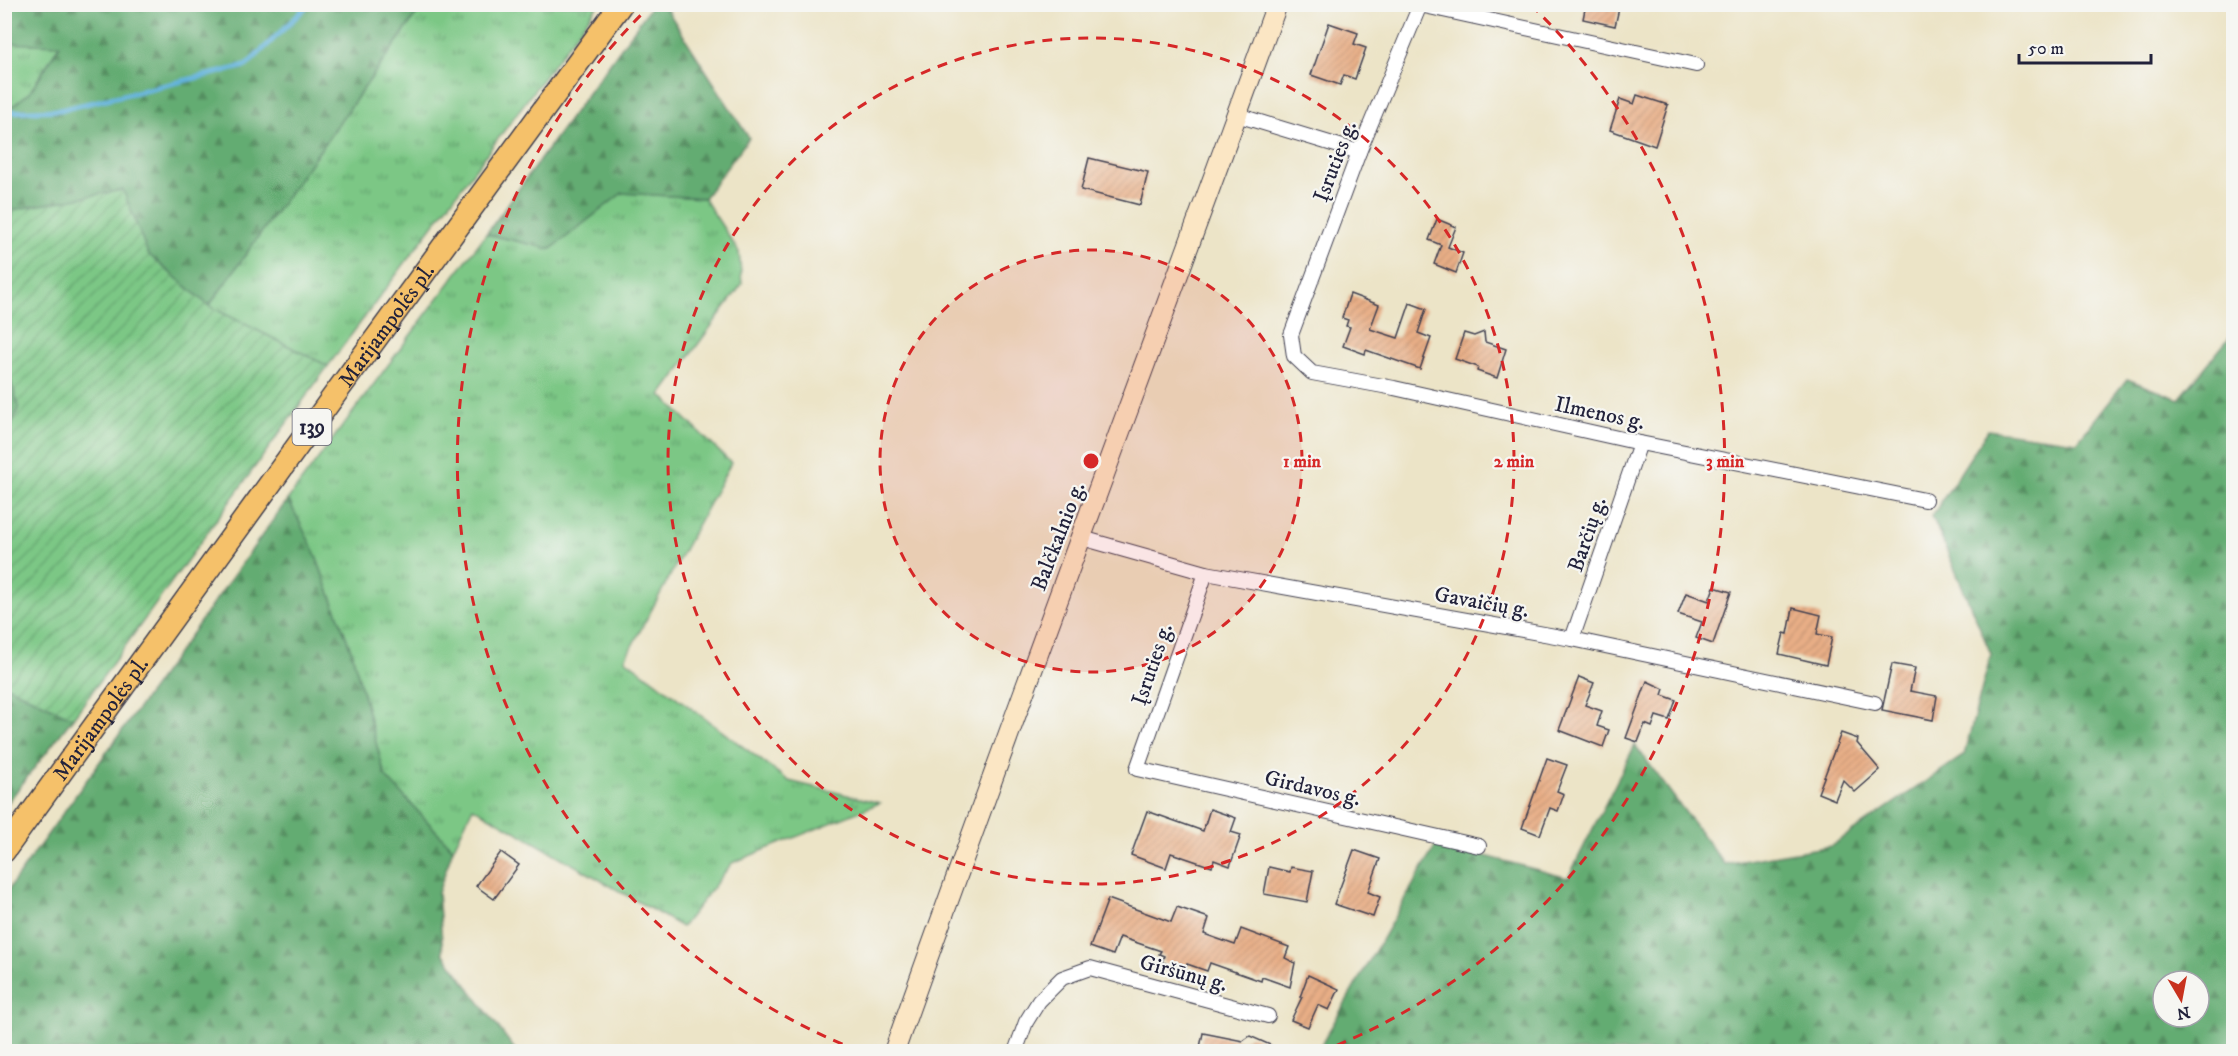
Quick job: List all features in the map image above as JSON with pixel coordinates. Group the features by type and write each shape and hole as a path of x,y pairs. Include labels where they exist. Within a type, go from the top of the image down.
{"main road":[{"name":"Marijampolės pl.","path":"4,851 162,631 621,4"}],"street":[{"name":"Balčkalnio g.","path":"894,1052 992,774 1082,538 1277,4"},
{"path":"1420,5 1696,65"},
{"name":"Įsruties g.","path":"1291,335 1359,152 1420,5"},
{"path":"1237,115 1359,152"},
{"name":"Ilmenos g.","path":"1291,335 1294,356 1312,373 1394,388 1640,443 1925,500"},
{"name":"Barčių g.","path":"1572,639 1640,443"},
{"name":"Gavaičių g.","path":"1082,538 1206,573 1572,639 1875,703"},
{"name":"Įsruties g.","path":"1137,769 1206,573"},
{"name":"Girdavos g.","path":"1137,769 1479,846"},
{"name":"Giršūnų g.","path":"1015,1052 1026,1022 1039,1001 1062,978 1090,968 1268,1016"}],"green space":[{"path":"5,5 423,5 209,306 148,254 123,190 13,210 5,235 4,113 30,92 60,45 5,43"},
{"path":"423,5 598,5 328,366 209,306"},
{"path":"652,5 664,5 749,138 704,198 622,193 551,249 486,234"},
{"path":"5,43 60,44 30,92 5,113"},
{"path":"123,190 148,254 209,306 328,366 73,718 5,685 5,436 8,435 19,407 4,359 5,235 13,210"},
{"path":"622,193 704,198 739,252 742,284 661,395 731,463 625,659 789,781 880,803 732,863 682,927 473,807 453,849 385,776 352,653 314,551 288,499 486,234 551,249"},
{"path":"2233,333 2233,1051 1317,1052 1437,843 1568,878 1635,745 1724,864 1831,846 1964,755 1991,654 1932,516 1988,430 2077,442 2127,379 2179,399"},
{"path":"4,359 19,407 8,435 5,436"},
{"path":"288,499 314,551 352,653 385,776 453,849 438,893 443,953 516,1051 5,1051 5,894"},
{"path":"5,685 73,718 5,806"}],"building":[{"path":"1586,4 1620,4 1615,26 1583,19"},
{"path":"1329,23 1358,33 1354,44 1366,48 1355,79 1344,75 1340,85 1311,75"},
{"path":"1637,95 1668,105 1655,146 1610,130 1620,99 1634,104"},
{"path":"1089,158 1148,172 1140,205 1081,190"},
{"path":"1437,219 1456,227 1448,247 1463,253 1456,273 1434,264 1441,245 1429,240"},
{"path":"1350,294 1379,305 1370,329 1398,338 1410,303 1426,309 1418,333 1431,338 1420,369 1366,350 1365,354 1343,346 1350,327 1346,326 1348,320 1342,318"},
{"path":"1484,332 1485,342 1506,349 1497,378 1477,371 1478,367 1455,359 1464,333 1474,336"},
{"path":"1714,587 1731,592 1713,644 1696,638 1702,622 1678,614 1686,593 1709,601"},
{"path":"1793,608 1821,615 1817,634 1832,637 1826,665 1779,654 1784,633 1788,634"},
{"path":"1892,664 1915,668 1910,691 1937,696 1933,720 1882,710"},
{"path":"1579,677 1594,683 1585,705 1602,711 1597,726 1609,730 1603,747 1559,730"},
{"path":"1647,681 1664,689 1662,695 1676,700 1669,720 1656,716 1652,727 1645,724 1638,742 1626,738"},
{"path":"1841,733 1858,739 1857,743 1880,770 1855,792 1843,780 1835,800 1818,793"},
{"path":"1547,758 1567,765 1557,791 1564,794 1558,811 1550,808 1540,835 1522,828"},
{"path":"1210,809 1236,818 1231,832 1241,835 1230,866 1214,860 1212,867 1171,853 1166,868 1131,855 1147,811 1203,831"},
{"path":"1354,850 1380,859 1368,892 1380,897 1373,917 1334,904"},
{"path":"501,852 519,865 494,899 476,886"},
{"path":"1269,867 1290,872 1291,867 1313,871 1307,902 1264,894"},
{"path":"1108,899 1171,922 1177,907 1209,918 1204,934 1235,945 1241,929 1289,947 1285,958 1295,963 1290,987 1262,977 1261,981 1210,963 1207,971 1187,964 1185,970 1162,962 1164,956 1159,954 1161,951 1120,937 1113,955 1090,947"},
{"path":"1308,975 1339,989 1329,1010 1318,1005 1308,1027 1291,1020 1302,997 1300,997"},
{"path":"1203,1033 1243,1041 1250,1036 1286,1052 1199,1052"}],"waterway":[{"path":"4,112 60,110 246,66 309,4"}]}
